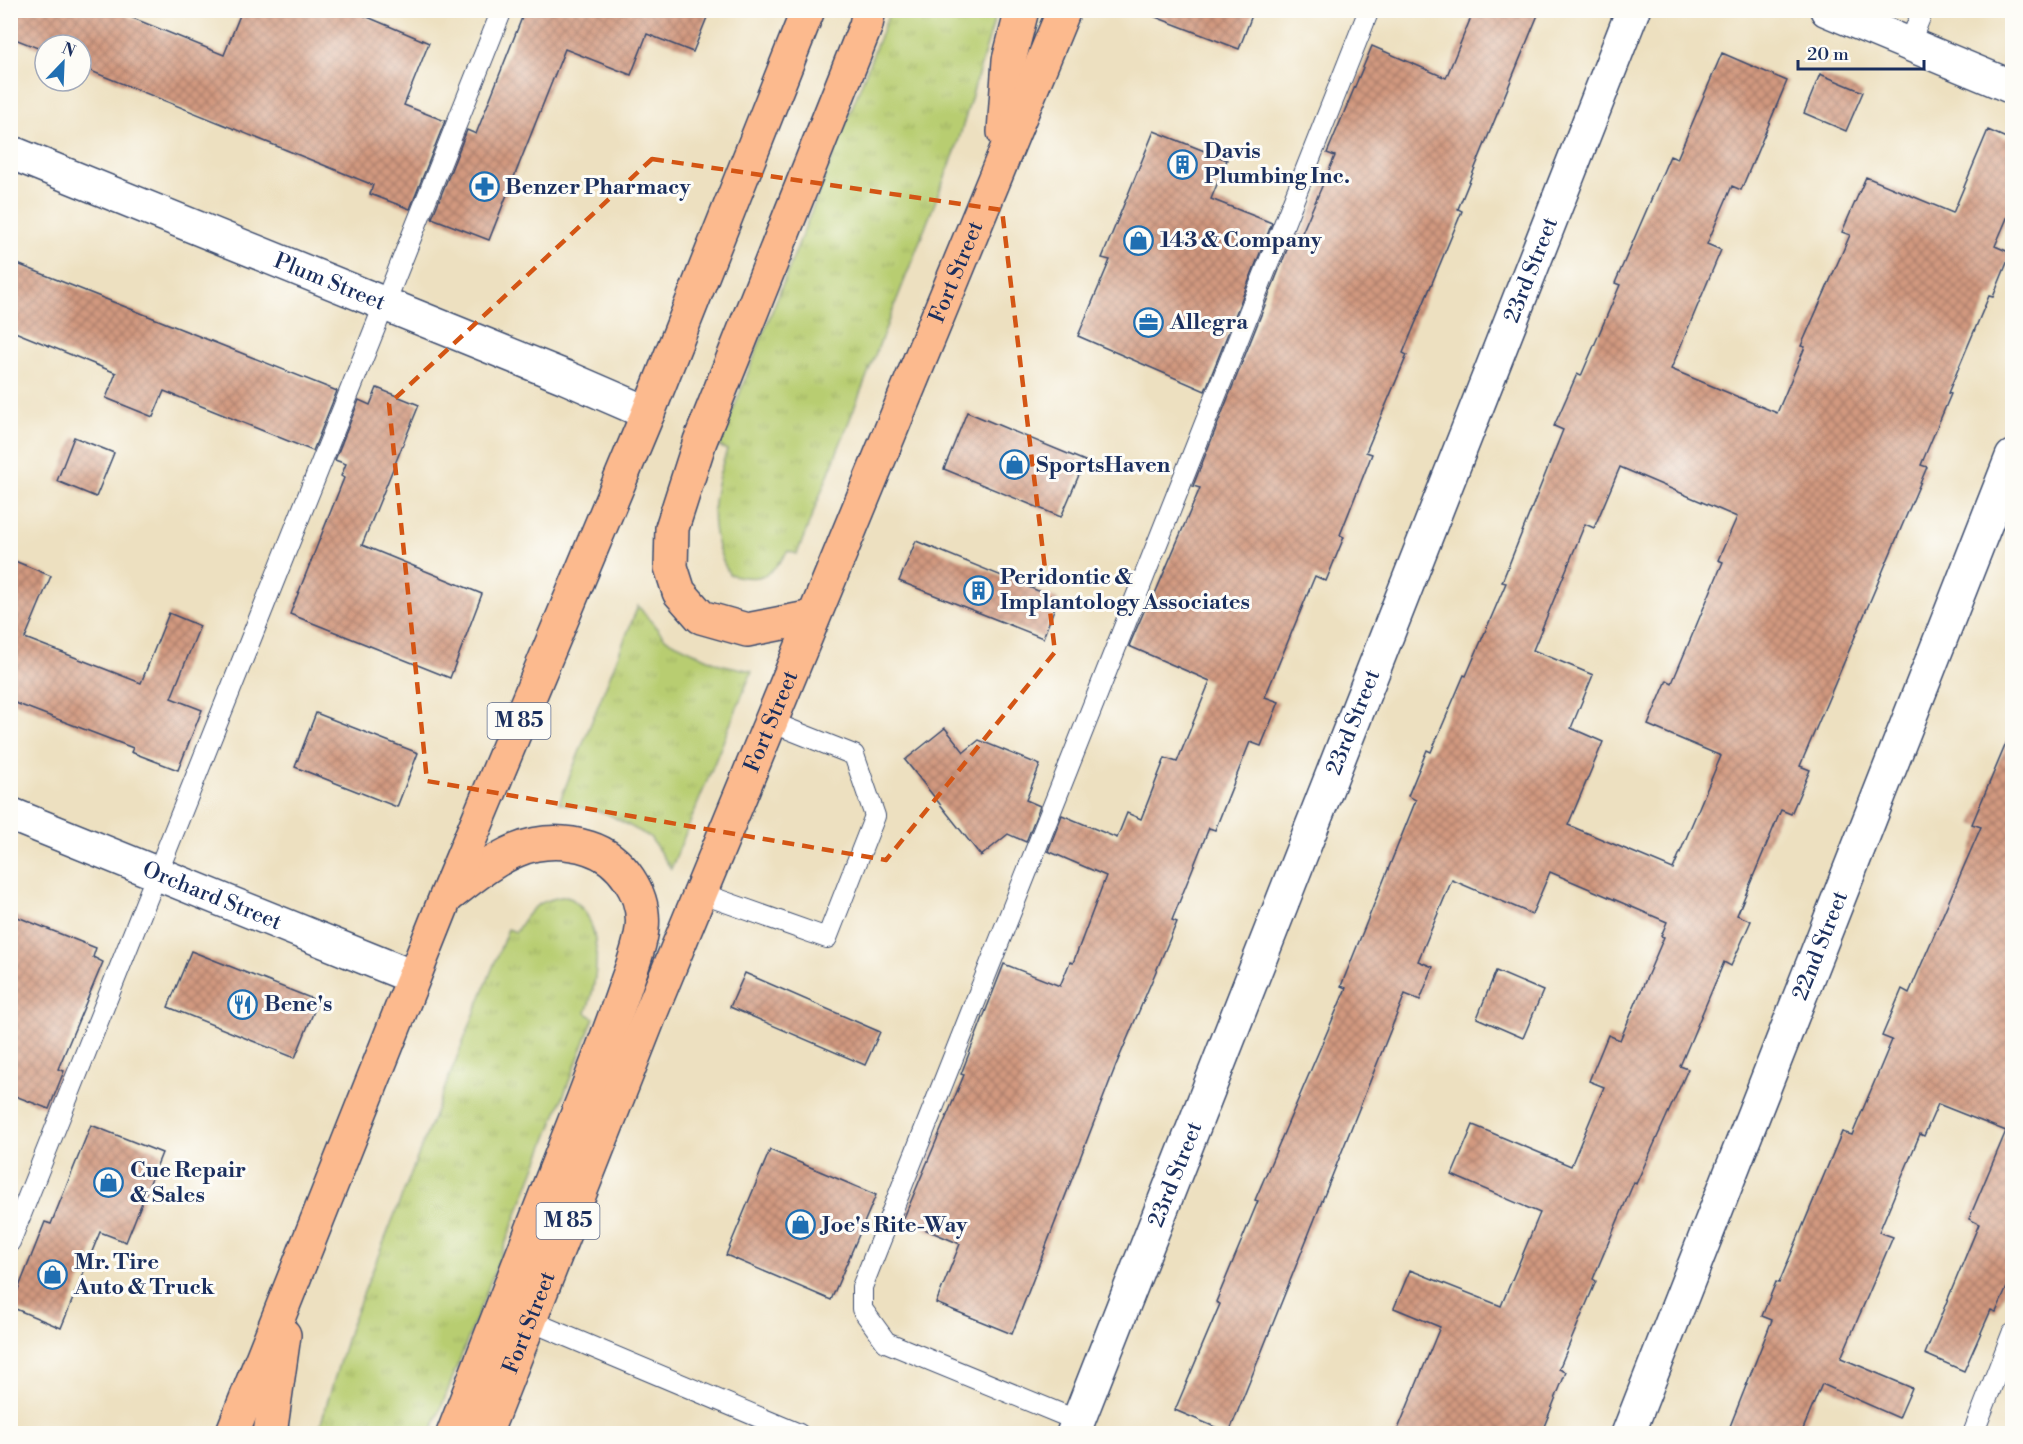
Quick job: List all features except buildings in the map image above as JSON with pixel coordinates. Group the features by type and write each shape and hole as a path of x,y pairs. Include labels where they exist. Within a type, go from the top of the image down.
{"main road":[{"name":"M 85","path":"232,1434 413,977 648,413 808,10"},
{"path":"813,618 747,630 701,617 679,592 671,567 672,528 700,441 867,25 869,10"},
{"path":"1002,158 1009,60 1022,10"},
{"name":"Fort Street","path":"484,1434 700,893 1064,10"},
{"path":"445,899 497,858 532,844 551,841 576,844 602,852 623,870 633,886 639,904 642,928 618,1011 453,1434"},
{"path":"270,1434 291,1286"}],"street":[{"name":"23rd Street","path":"1075,1427 1633,10"},
{"path":"1827,10 2013,87"},
{"name":"Plum Street","path":"10,152 648,413"},
{"name":"22nd Street","path":"1628,1434 2013,457"},
{"name":"Orchard Street","path":"10,814 413,977"}],"lane":[{"path":"10,1242 502,10"},
{"path":"1075,1427 886,1342 862,1309 862,1287 1369,10"},
{"path":"1909,45 1923,10"},
{"path":"700,893 827,938 875,816 854,755 771,722"},
{"path":"528,1320 799,1434"},
{"path":"1973,1434 2013,1334"}],"highlighted area":[{"path":"652,159 1002,210 1055,652 886,860 427,781 389,404"}],"green space":[{"path":"890,11 997,11 956,149 797,554 788,551 770,572 764,575 749,578 729,574 722,558 714,527 713,512 717,482 727,450 719,446"},
{"path":"638,606 666,639 719,664 752,671 671,869 650,837 606,813 559,803"},
{"path":"567,896 580,906 594,933 596,966 591,999 586,1013 594,1018 431,1433 318,1433 350,1327 508,929 516,932 526,916 536,906"}],"place":[{"name":"Davis Plumbing Inc.","path":"1183,164"},
{"name":"Benzer Pharmacy","path":"484,187"},
{"name":"143 & Company","path":"1139,240"},
{"name":"Allegra","path":"1149,322"},
{"name":"SportsHaven","path":"1015,465"},
{"name":"Peridontic & Implantology Associates","path":"979,590"},
{"name":"Bene's","path":"243,1004"},
{"name":"Cue Repair & Sales","path":"109,1183"},
{"name":"Joe's Rite-Way","path":"801,1225"},
{"name":"Mr. Tire Auto & Truck","path":"53,1275"}]}
